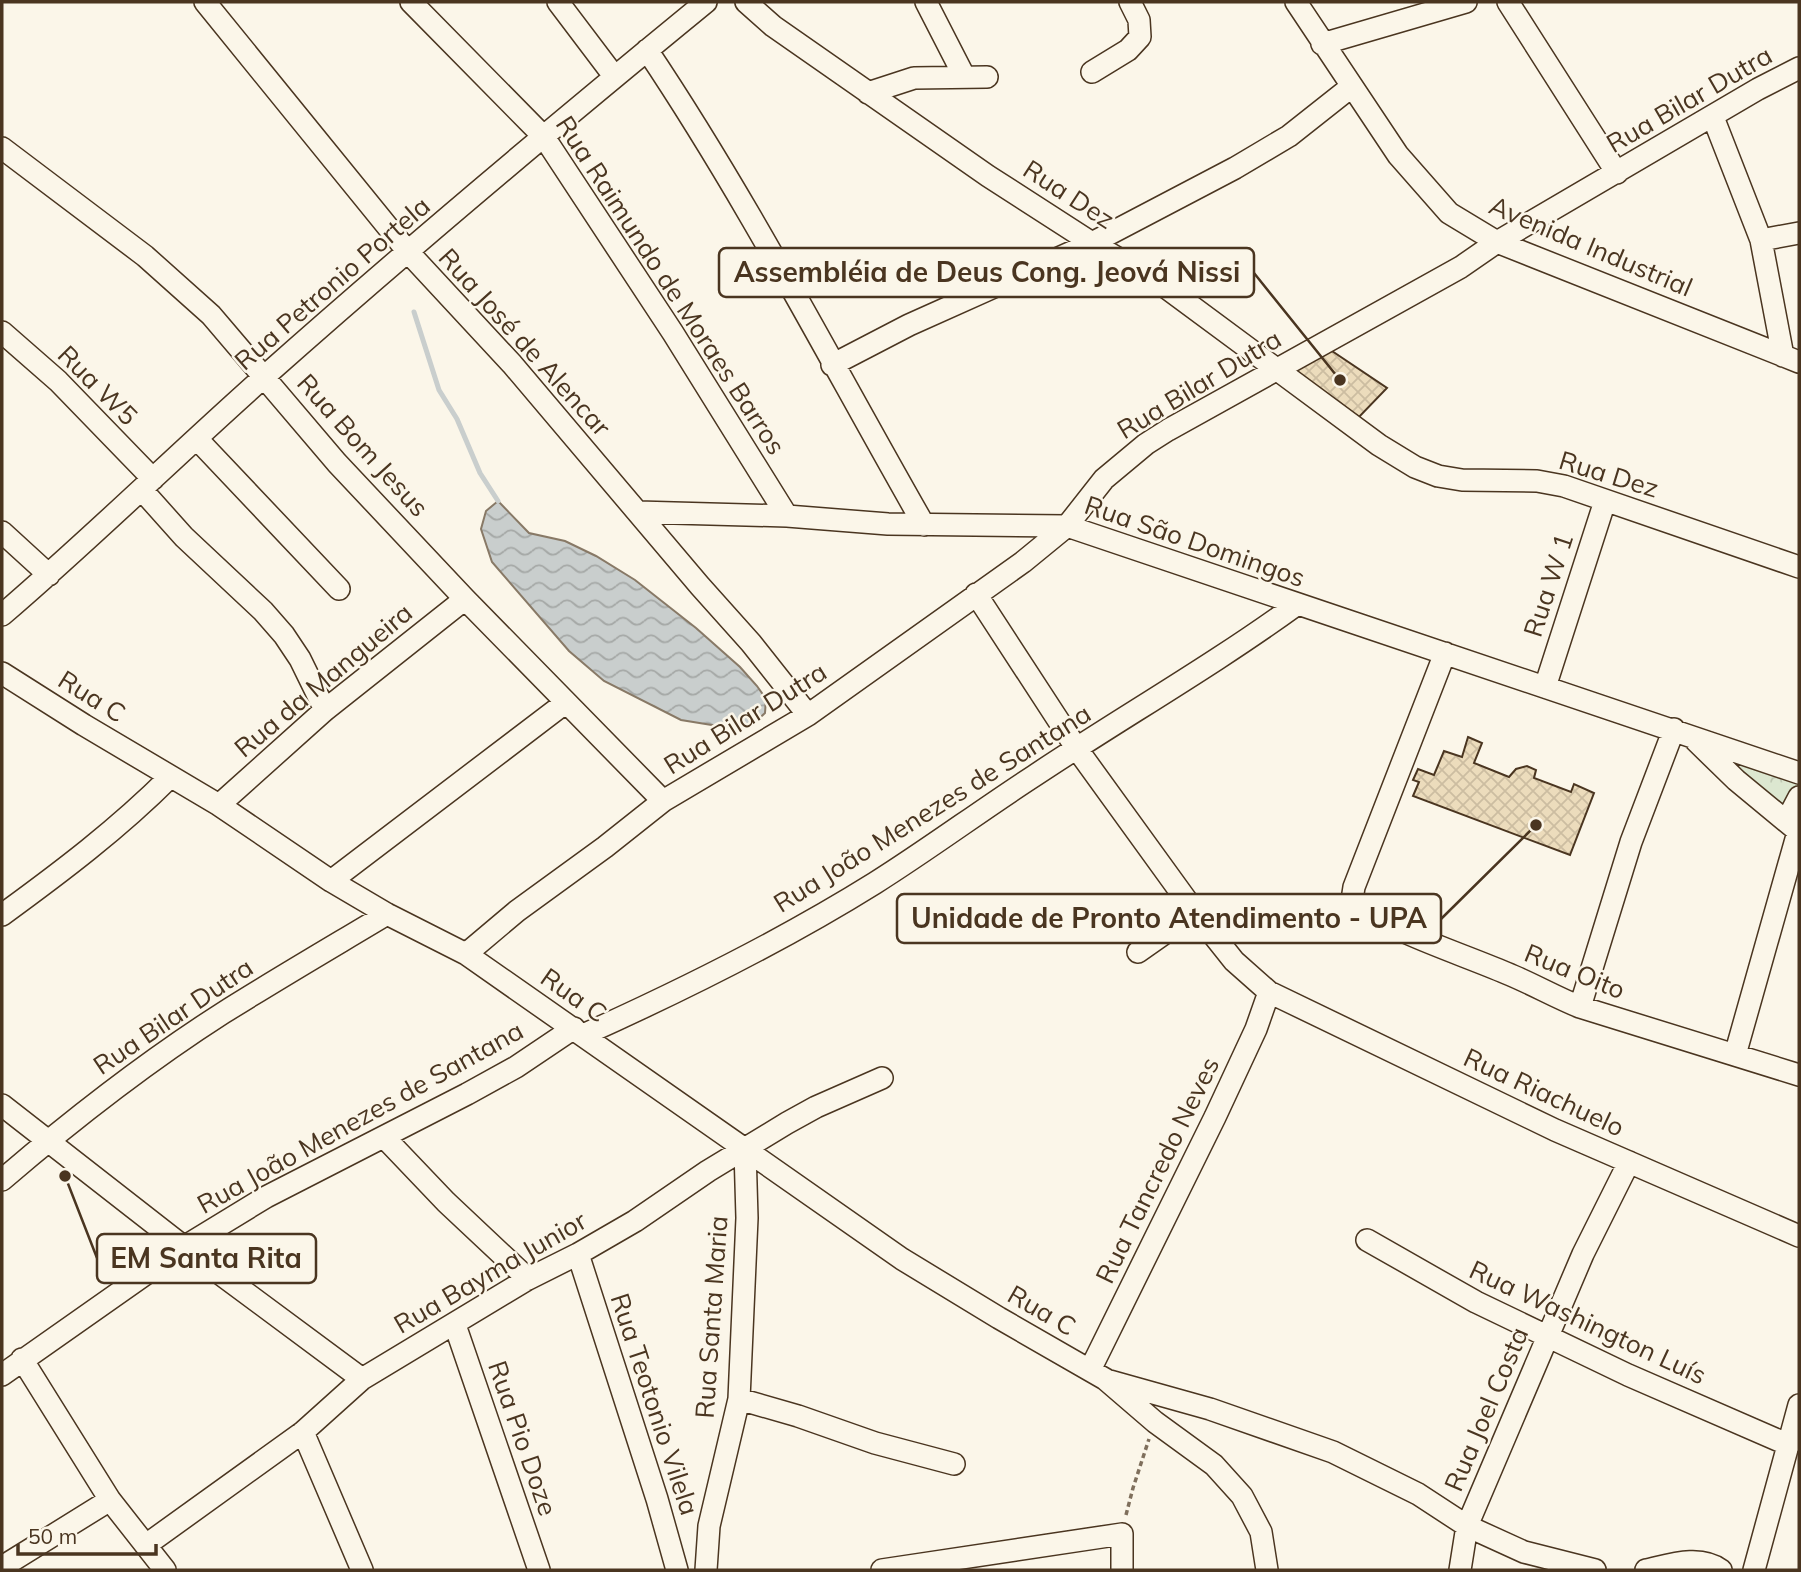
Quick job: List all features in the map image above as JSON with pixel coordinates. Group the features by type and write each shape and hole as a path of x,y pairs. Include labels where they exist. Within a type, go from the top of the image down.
{"street":[{"name":"Rua José de Alencar","path":"205,2 409,253 512,364 751,643 808,715"},
{"name":"Rua Raimundo de Moraes Barros","path":"411,2 544,137 673,333 788,516"},
{"path":"558,2 614,76"},
{"name":"Rua Petronio Portela","path":"2,615 265,376 614,76 706,2"},
{"name":"Rua Dez","path":"746,2 773,26 988,176 1160,283 1379,445 1415,467 1438,476 1462,480 1551,484 1799,567"},
{"path":"926,2 964,76"},
{"path":"1092,72 1129,50 1140,37 1139,20 1130,2"},
{"name":"Avenida Industrial","path":"1296,2 1398,155 1450,213 1497,242 1791,359"},
{"path":"1322,44 1466,2"},
{"path":"1508,2 1617,173"},
{"path":"647,50 690,114 725,174 924,525"},
{"name":"Rua Bilar Dutra","path":"466,954 517,911 663,802 808,715 1023,562 1067,526 1104,479 1146,444 1461,267 1497,242 1758,89 1799,68"},
{"path":"868,93 914,78 986,77"},
{"path":"832,365 909,325 1092,243 1235,168 1289,136 1351,87"},
{"path":"1713,117 1761,240 1791,359"},
{"name":"Rua Bom Jesus","path":"2,148 178,284 211,315 337,463 465,600 663,802"},
{"path":"1761,240 1799,233"},
{"name":"Rua W5","path":"2,332 58,381 147,485 184,537 263,611 284,635 300,659 325,710"},
{"path":"197,439 339,589"},
{"name":"Rua W 1","path":"1545,687 1605,501"},
{"name":"Rua São Domingos","path":"638,512 788,516 924,525 1067,526 1683,733 1795,828"},
{"path":"2,532 49,575"},
{"name":"Rua Riachuelo","path":"976,594 1077,749 1195,912 1234,961 1269,992 1530,1118 1799,1236"},
{"name":"Rua da Mangueira","path":"219,804 325,710 465,600"},
{"name":"Rua João Menezes de Santana","path":"2,1375 184,1247 265,1197 516,1067 578,1031 671,995 816,918 948,836 1034,776 1243,643 1296,605"},
{"name":"Rua Oito","path":"1445,653 1354,887 1353,900 1359,908 1424,940 1520,978 1547,994 1580,1007 1799,1075"},
{"name":"Rua C","path":"2,673 170,777 219,804 331,881 387,914 466,954 902,1259 1098,1375 1155,1422 1214,1465 1242,1496 1261,1532 1267,1570"},
{"path":"331,881 565,703"},
{"path":"1580,1007 1631,842 1683,733 1799,773"},
{"path":"2,915 133,815 170,777"},
{"path":"1735,1055 1795,828 1799,797"},
{"path":"1138,952 1195,912"},
{"name":"Rua Bilar Dutra","path":"2,1180 48,1140 124,1082 221,1015 387,914"},
{"name":"Rua Tancredo Neves","path":"1098,1375 1256,1029 1269,992"},
{"name":"Rua Bayma Junior","path":"146,1545 303,1432 362,1379 528,1279 635,1221 708,1171 816,1107 882,1078"},
{"path":"2,1105 184,1247 362,1379"},
{"path":"384,1137 446,1202 528,1279"},
{"name":"Rua Santa Maria","path":"706,1570 709,1526 739,1399 747,1218 746,1150"},
{"name":"Rua Joel Costa","path":"1460,1570 1467,1526 1584,1254 1629,1162"},
{"name":"Rua Washington Luís","path":"1367,1240 1476,1302 1548,1337 1789,1445"},
{"name":"Rua Teotonio Vilela","path":"578,1254 657,1499 677,1570"},
{"name":"Rua Pio Doze","path":"455,1325 539,1570"},
{"path":"22,1359 110,1500 165,1570"},
{"name":"Rua C","path":"1098,1375 1210,1409 1332,1452 1418,1494 1467,1526 1524,1552 1595,1570"},
{"path":"739,1399 875,1443 954,1464"},
{"path":"1754,1570 1799,1405"},
{"path":"303,1432 362,1570"},
{"path":"2,1567 110,1500"},
{"path":"882,1570 964,1564 1122,1534 1122,1570"},
{"path":"1646,1570 1676,1563 1701,1562 1712,1564 1721,1570"}],"path":[{"path":"1122,1534 1133,1488 1155,1422"}],"green space":[{"path":"1701,743 1799,776 1799,787 1788,811"}],"water":[{"path":"498,501 529,533 565,541 596,556 635,580 696,628 757,686 766,699 765,713 750,727 724,727 681,720 604,681 569,651 492,562 481,529 486,511"}],"building":[{"path":"1326,347 1387,388 1359,417 1293,372"},
{"path":"1468,737 1482,743 1474,763 1509,777 1516,769 1527,766 1536,770 1534,778 1571,792 1574,784 1594,793 1570,855 1413,796 1419,782 1413,780 1418,769 1434,775 1444,751 1462,757"}],"waterway":[{"path":"414,312 439,390 457,419 480,473 498,501"}],"place":[{"name":"Assembléia de Deus Cong. Jeová Nissi","path":"1340,380"},
{"name":"Unidade de Pronto Atendimento - UPA","path":"1536,825"},
{"name":"EM Santa Rita","path":"65,1176"}]}
